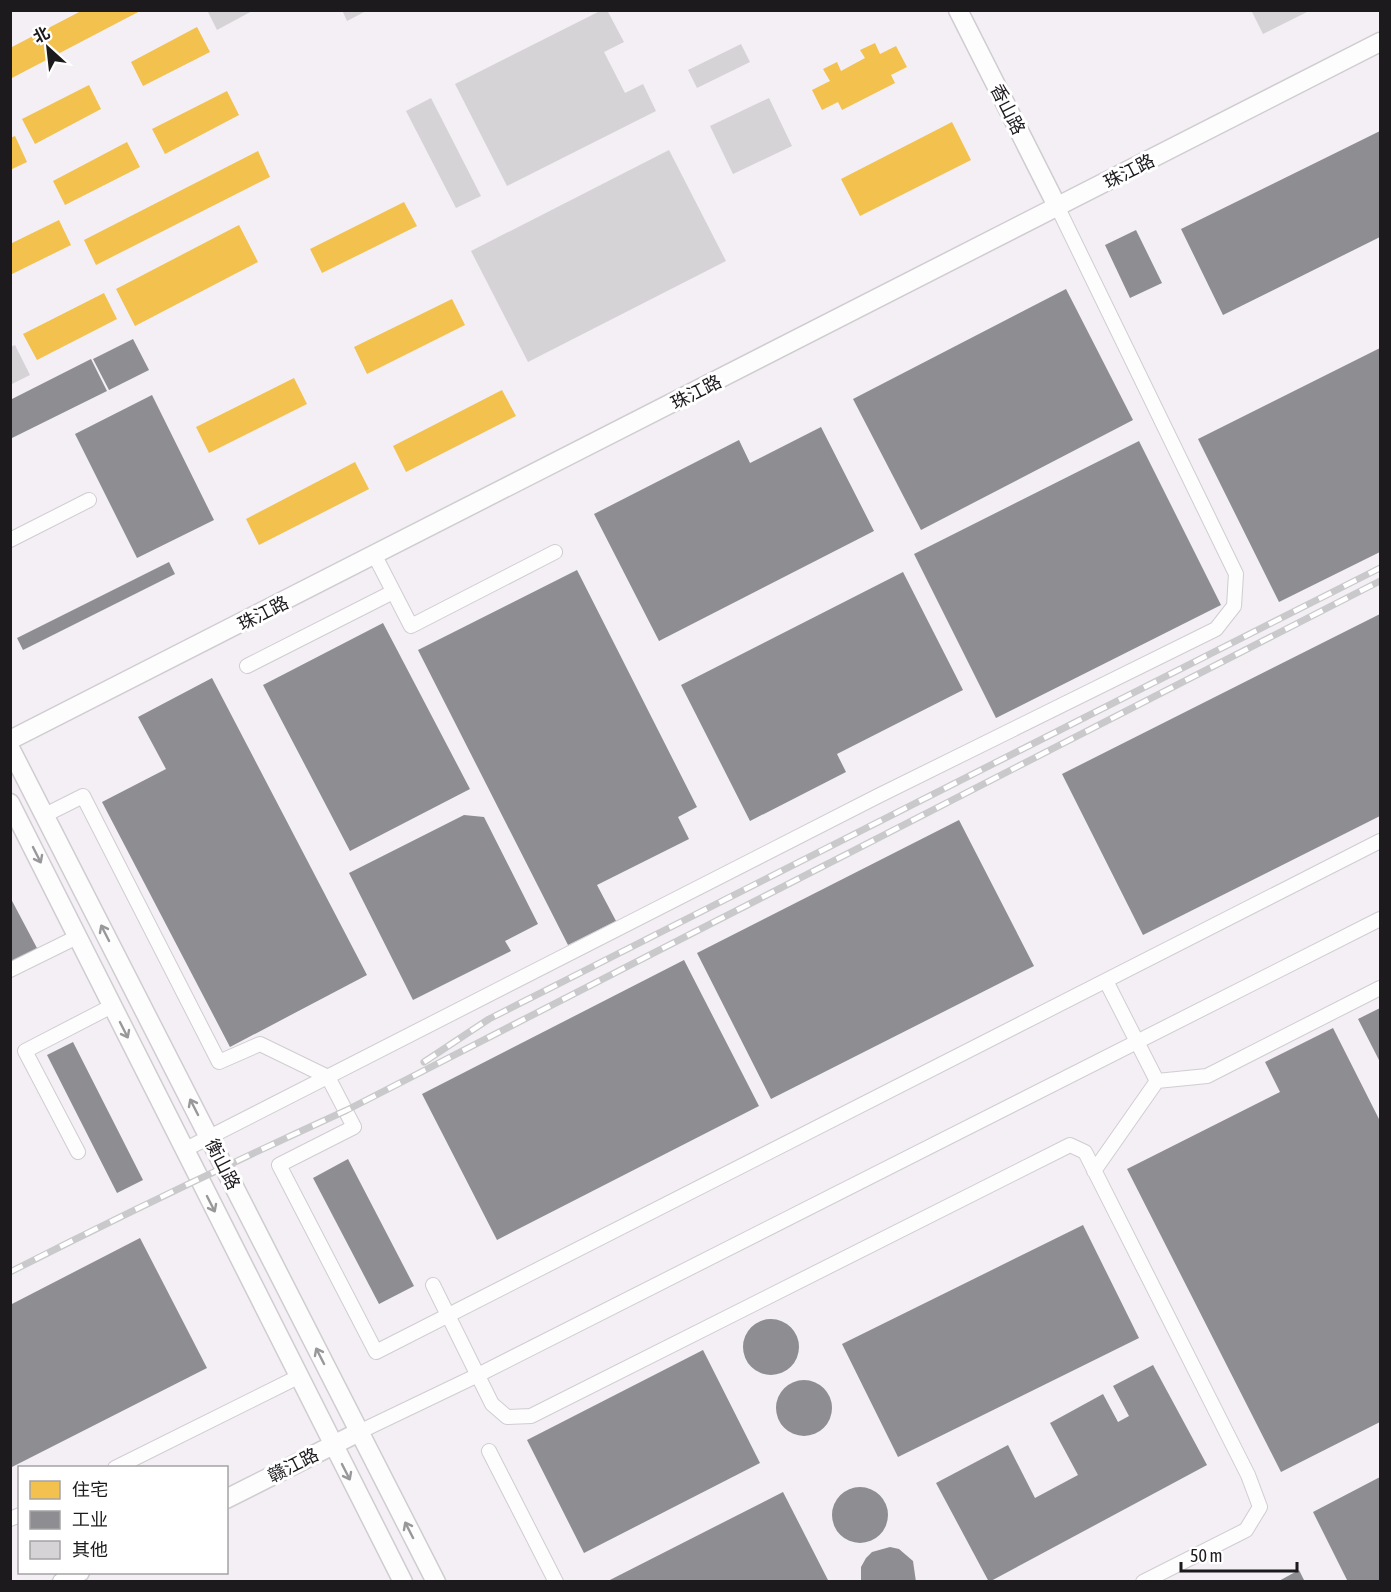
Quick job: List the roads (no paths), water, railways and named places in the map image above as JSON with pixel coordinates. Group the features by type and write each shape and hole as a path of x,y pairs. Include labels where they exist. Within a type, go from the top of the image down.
{"street":[{"name":"香山路","path":"957,10 1058,208"},
{"name":"珠江路","path":"10,740 1380,42"},
{"path":"184,1150 878,796 1216,629 1234,606 1236,574 1058,208"},
{"path":"10,540 89,500"},
{"path":"375,556 411,626 555,552"},
{"path":"247,666 393,592"},
{"name":"衡山路","path":"10,748 436,1581"},
{"path":"45,815 83,796 219,1062 260,1044 328,1077 354,1127 279,1165 376,1352 1380,841"},
{"name":"衡山路","path":"10,803 332,1445 403,1581"},
{"path":"359,1432 478,1375 1380,919"},
{"path":"10,970 77,937"},
{"path":"1106,981 1157,1081"},
{"path":"1094,1171 1157,1081 1207,1076 1380,988"},
{"path":"78,1152 25,1051 112,1006"},
{"path":"432,1285 492,1404 507,1417 531,1416 1070,1145 1085,1152 1248,1475 1260,1507 1246,1530 1143,1581"},
{"path":"117,1466 298,1377"},
{"name":"赣江路","path":"228,1498 359,1432"},
{"path":"489,1451 556,1581"},
{"path":"62,1581 76,1574"}],"railway":[{"path":"424,1062 489,1019 1380,568"},
{"path":"10,1272 178,1189 347,1110 1380,581"}]}
